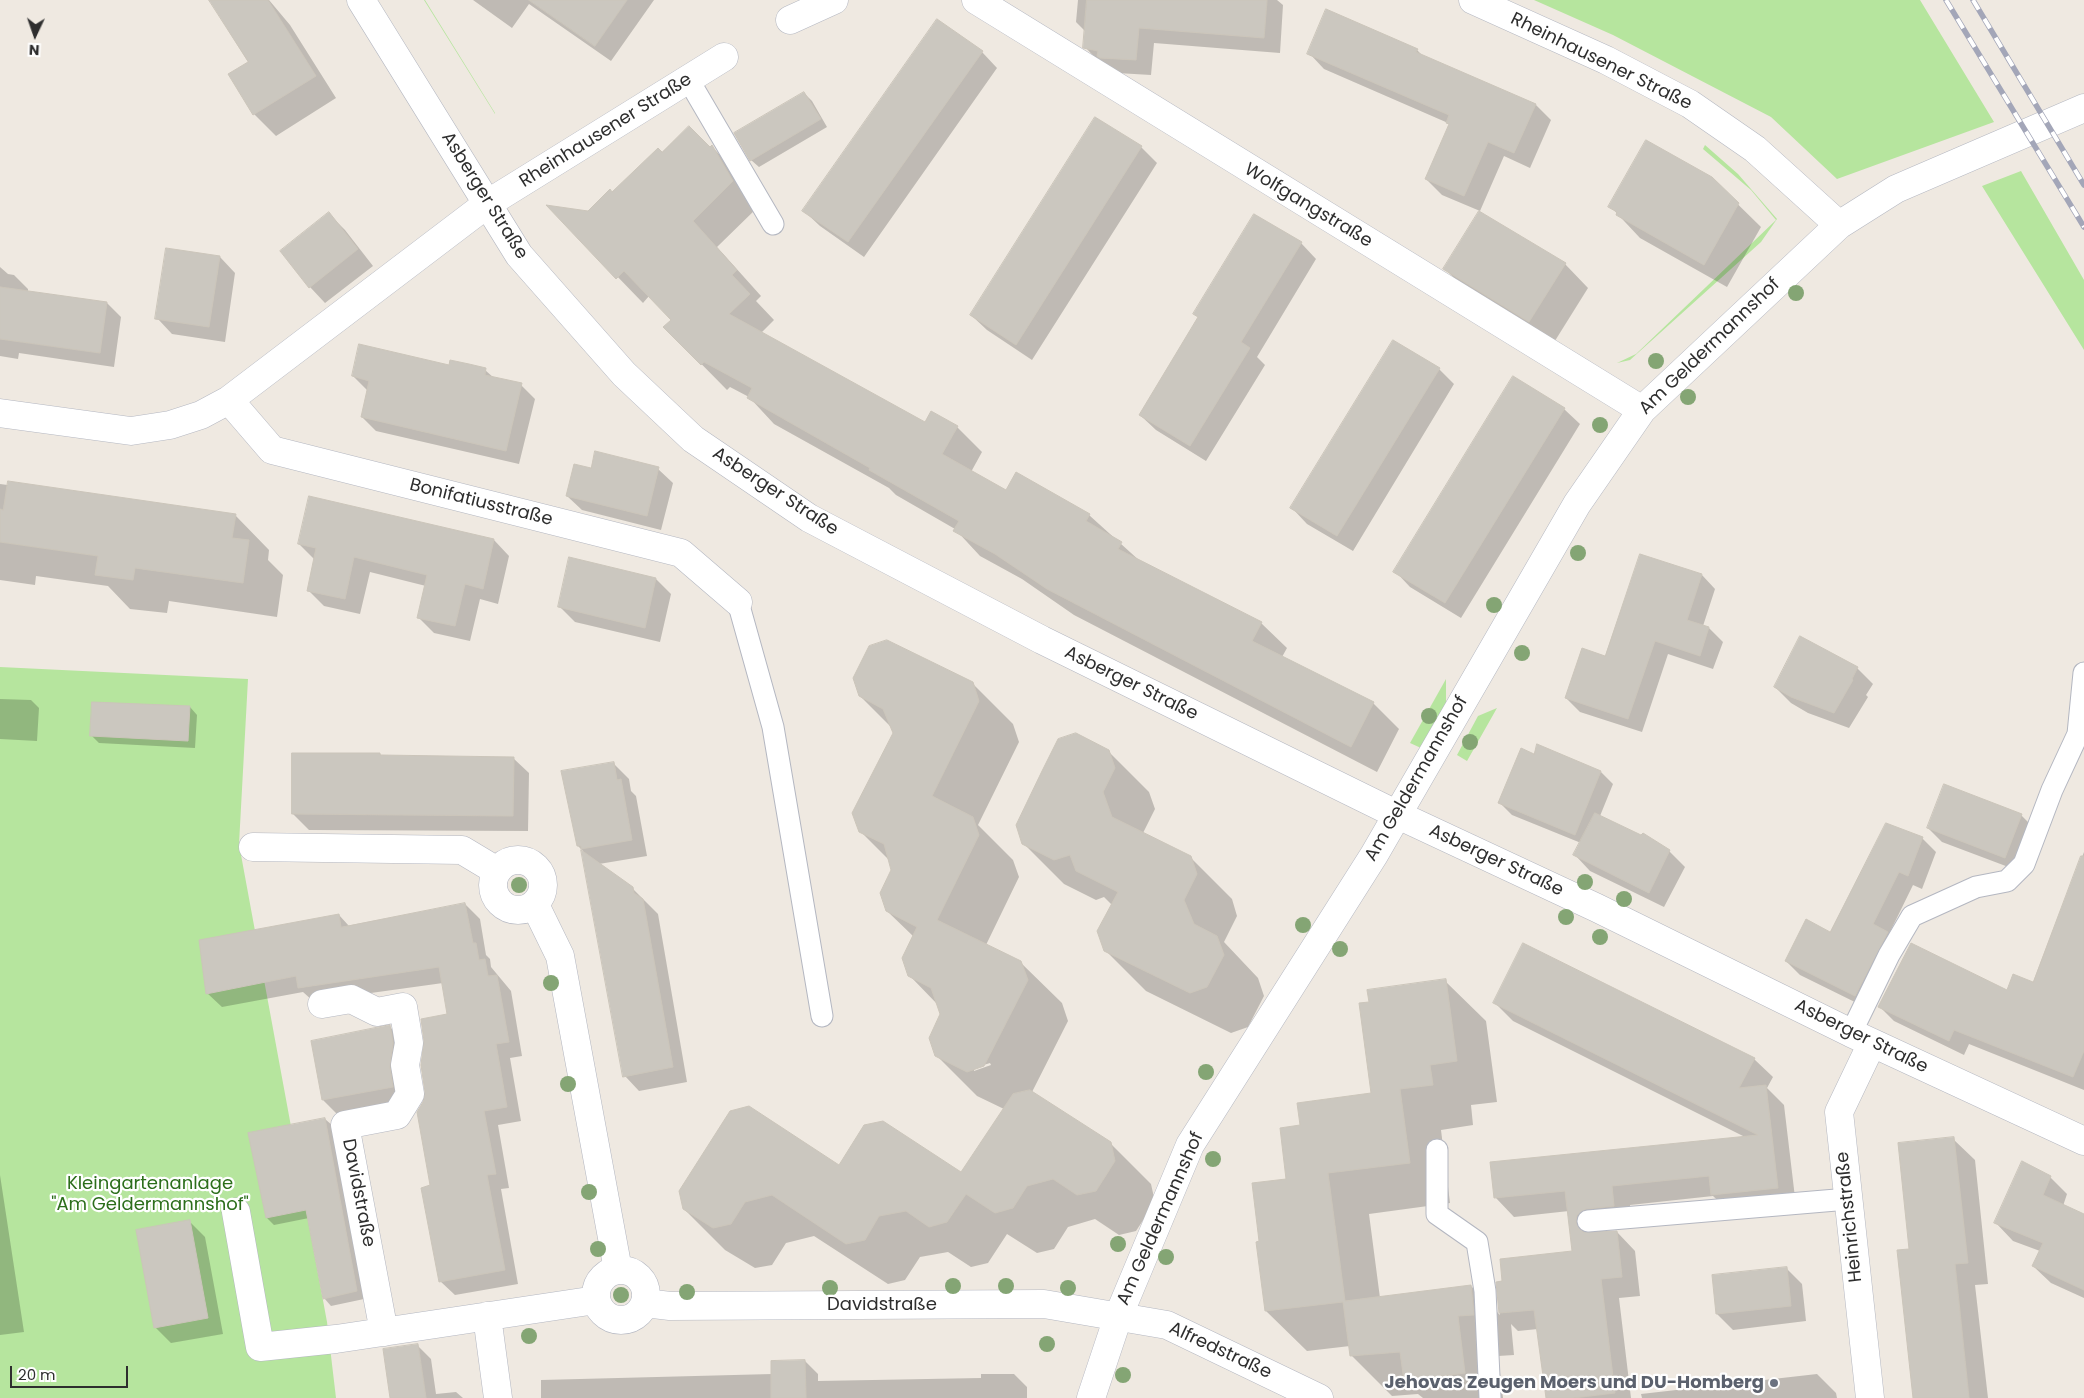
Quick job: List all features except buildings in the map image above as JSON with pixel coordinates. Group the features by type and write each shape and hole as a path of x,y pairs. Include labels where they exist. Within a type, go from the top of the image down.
{"street":[{"name":"Asberger Straße","path":"362,0 519,255 624,374 693,439 809,518 1042,640 1398,815 1606,912 1862,1038 2084,1141"},
{"path":"790,20 834,0"},
{"name":"Wolfgangstraße","path":"976,0 1642,410"},
{"name":"Rheinhausener Straße","path":"1473,0 1606,60 1690,104 1755,149 1839,225"},
{"name":"Rheinhausener Straße","path":"487,204 724,57"},
{"path":"1839,225 1896,189 2084,108"},
{"path":"0,413 131,430 170,425 201,415 229,400 487,204"},
{"name":"Am Geldermannshof","path":"1091,1398 1118,1317 1190,1145 1398,815 1577,504 1642,410 1839,225"},
{"name":"Bonifatiusstraße","path":"229,400 272,450 681,553 738,602"},
{"path":"253,847 462,850 497,871"},
{"path":"513,860 526,862 538,869 543,880 543,887 542,894 535,905 516,911 499,902 495,897 492,883 497,871 513,860"},
{"path":"535,905 560,956 618,1270"},
{"name":"Davidstraße","path":"322,1004 351,999 376,1012 403,1007 409,1043 404,1065 410,1094 397,1115 345,1125 384,1332"},
{"name":"Heinrichstraße","path":"1862,1038 1839,1112 1870,1398"},
{"path":"236,1212 260,1346 336,1339 596,1300"},
{"path":"618,1270 632,1273 642,1281 646,1294 645,1303 633,1318 620,1321 607,1317 598,1306 596,1300 597,1286 600,1280 605,1275 618,1270"},
{"name":"Davidstraße","path":"645,1303 670,1306 1044,1304 1118,1317"},
{"path":"487,1316 498,1398"},
{"name":"Alfredstraße","path":"1118,1317 1167,1325 1319,1398"}],"lane":[{"path":"688,79 773,224"},
{"path":"738,602 773,727 822,1016"},
{"path":"1862,1038 1889,955 1912,916 1976,887 2008,881 2024,864 2052,790 2078,734 2084,673"},
{"path":"1437,1150 1437,1214 1477,1242 1485,1290 1490,1398"},
{"path":"1588,1221 1848,1199"}],"green space":[{"path":"424,0 425,0 495,114"},
{"path":"1534,0 1920,0 1994,122 1837,179 1771,117 1613,35"},
{"path":"1705,145 1738,174 1777,219 1761,242 1630,360 1617,363 1636,354 1776,220 1751,190 1703,149"},
{"path":"2021,171 2084,280 2084,350 1982,186"},
{"name":"Kleingartenanlage \"Am Geldermannshof\"","path":"0,667 248,679 239,844 327,1322 336,1398 0,1398"},
{"path":"1446,679 1446,705 1421,748 1410,743"},
{"path":"1497,708 1467,761 1457,755 1478,716"}],"railway":[{"path":"1946,0 2084,227"},
{"path":"1973,0 2084,185"}],"place":[{"name":"Jehovas Zeugen Moers und DU-Homberg","path":"1774,1383"}]}
